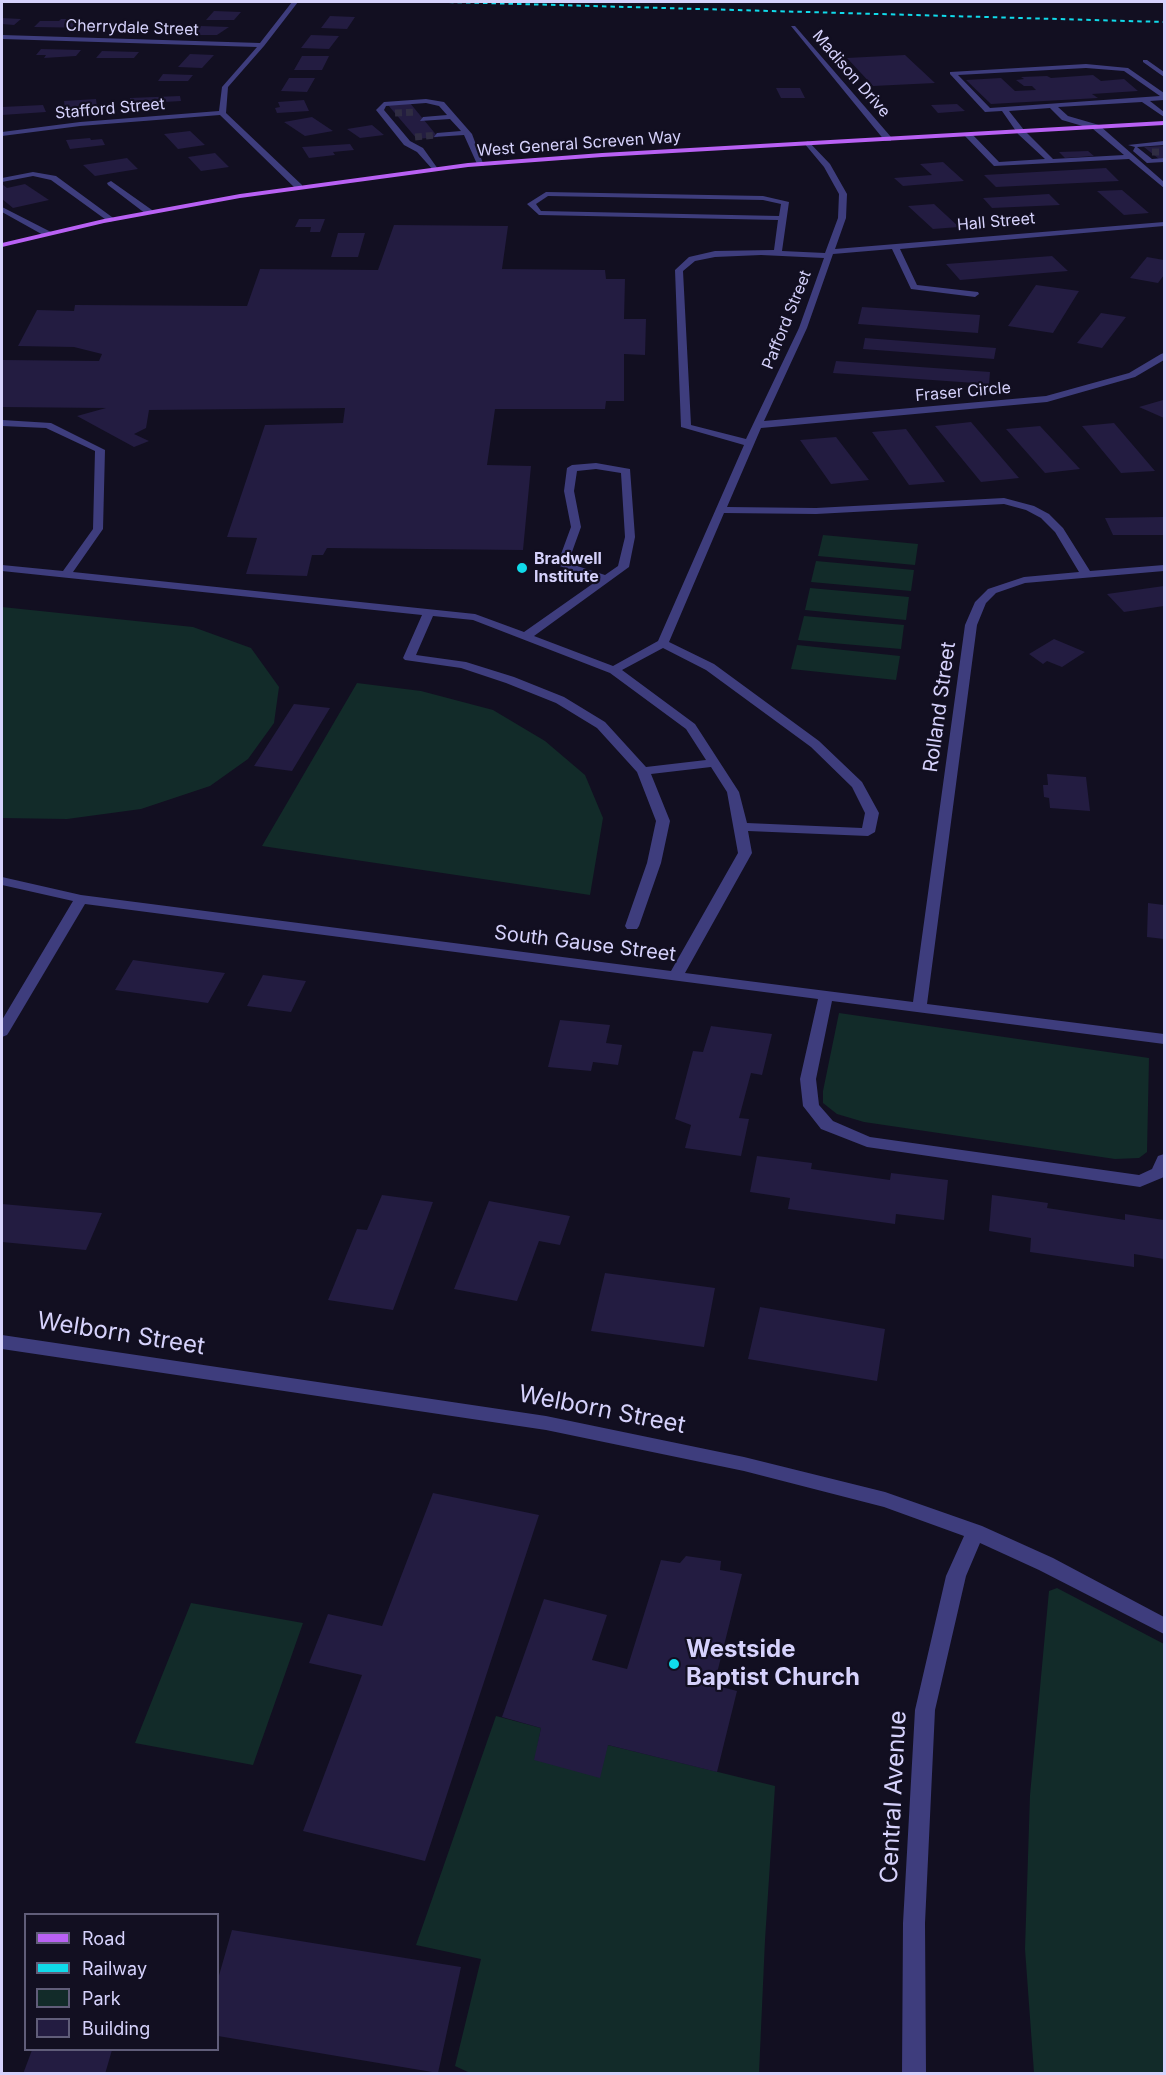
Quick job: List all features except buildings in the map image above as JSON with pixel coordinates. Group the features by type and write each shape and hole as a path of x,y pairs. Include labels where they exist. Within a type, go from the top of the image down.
{"main road":[{"name":"West General Screven Way","path":"2,245 149,212 299,187 481,164 602,154 1164,123"}],"street":[{"path":"295,2 262,45 225,87 222,113 299,187"},
{"name":"Madison Drive","path":"792,27 888,139"},
{"name":"Cherrydale Street","path":"2,37 262,45"},
{"path":"1145,61 1164,75"},
{"path":"1086,66 1126,69 1164,97 988,110 952,73 1086,66"},
{"path":"1143,99 1164,114"},
{"path":"434,169 420,150 400,135 380,110 384,104 426,101 441,104 463,130 481,164"},
{"path":"1052,106 1065,118 1096,127 1161,180 1164,186"},
{"path":"417,112 446,109"},
{"path":"1004,109 1021,132 1052,161"},
{"name":"Stafford Street","path":"2,134 80,124 222,113"},
{"path":"384,114 396,114"},
{"path":"423,120 452,117"},
{"path":"390,123 402,122"},
{"path":"434,132 463,130"},
{"path":"400,135 413,134"},
{"path":"968,135 997,164 1103,159 1152,152"},
{"name":"Pafford Street","path":"663,643 749,442 802,328 842,218 843,194 827,166 808,143"},
{"path":"1164,144 1132,145 1150,161 1164,160"},
{"path":"1092,149 1103,159"},
{"path":"1042,151 1052,151"},
{"path":"2,180 33,174 53,178 112,220"},
{"path":"111,183 149,212"},
{"path":"778,253 785,202 763,198 546,194 531,204 539,213 782,218"},
{"path":"2,209 48,234"},
{"name":"Hall Street","path":"749,442 686,427 679,270 692,259 715,254 830,254 894,246 1164,224"},
{"path":"894,246 914,287 975,294"},
{"name":"Fraser Circle","path":"757,425 1047,399 1132,375 1164,356"},
{"path":"2,423 48,425 100,450 98,529 66,574"},
{"path":"526,636 623,567 630,537 626,471 596,466 572,468 568,491 576,527 562,565 606,579"},
{"path":"720,510 816,512 1004,501 1030,508 1045,516 1059,530 1086,574"},
{"path":"2,568 475,617 614,670 691,727 733,792 741,827 746,853 676,975"},
{"name":"Rolland Street","path":"919,1009 971,625 981,602 992,591 1024,580 1164,568"},
{"path":"429,612 409,658 462,665 510,680 560,700 602,724 643,771 663,821 654,863 632,926"},
{"path":"614,670 663,643 710,667 815,744 857,785 872,813 868,832 741,827"},
{"path":"643,771 715,763"},
{"name":"South Gause Street","path":"2,881 81,899 1164,1040"},
{"path":"2,1032 81,899"},
{"path":"826,996 808,1079 811,1106 827,1125 867,1142 1140,1181 1159,1173 1164,1160"},
{"name":"Welborn Street","path":"2,1342 546,1424 744,1464 885,1500 975,1532 1046,1564 1164,1626"},
{"name":"Central Avenue","path":"914,2073 914,1923 925,1710 956,1576 975,1532"}],"green space":[{"path":"823,535 918,544 915,565 818,556"},
{"path":"816,561 914,570 911,591 811,582"},
{"path":"810,588 909,597 906,620 805,610"},
{"path":"2,607 193,627 251,648 279,687 274,723 248,759 210,786 141,809 67,819 2,818"},
{"path":"804,616 904,625 901,649 798,640"},
{"path":"797,645 900,656 896,680 791,669"},
{"path":"357,683 421,691 493,710 545,741 585,775 603,818 590,895 262,846"},
{"path":"839,1013 1149,1058 1147,1152 1139,1158 1115,1159 864,1122 837,1114 823,1103 823,1091"},
{"path":"1057,1588 1164,1644 1164,2073 1034,2073 1025,1949 1030,1795 1049,1591"},
{"path":"191,1603 303,1623 253,1765 135,1743"},
{"path":"496,1716 541,1728 535,1760 608,1745 775,1786 759,2073 470,2073 455,2066 481,1959 416,1945"}],"tunnel":[{"path":"395,113 417,112"},
{"path":"415,137 437,135"},
{"path":"1152,152 1164,152"}],"railway":[{"path":"449,2 1164,22"}],"place":[{"name":"Bradwell Institute","path":"522,568"},
{"name":"Westside Baptist Church","path":"674,1664"}]}
